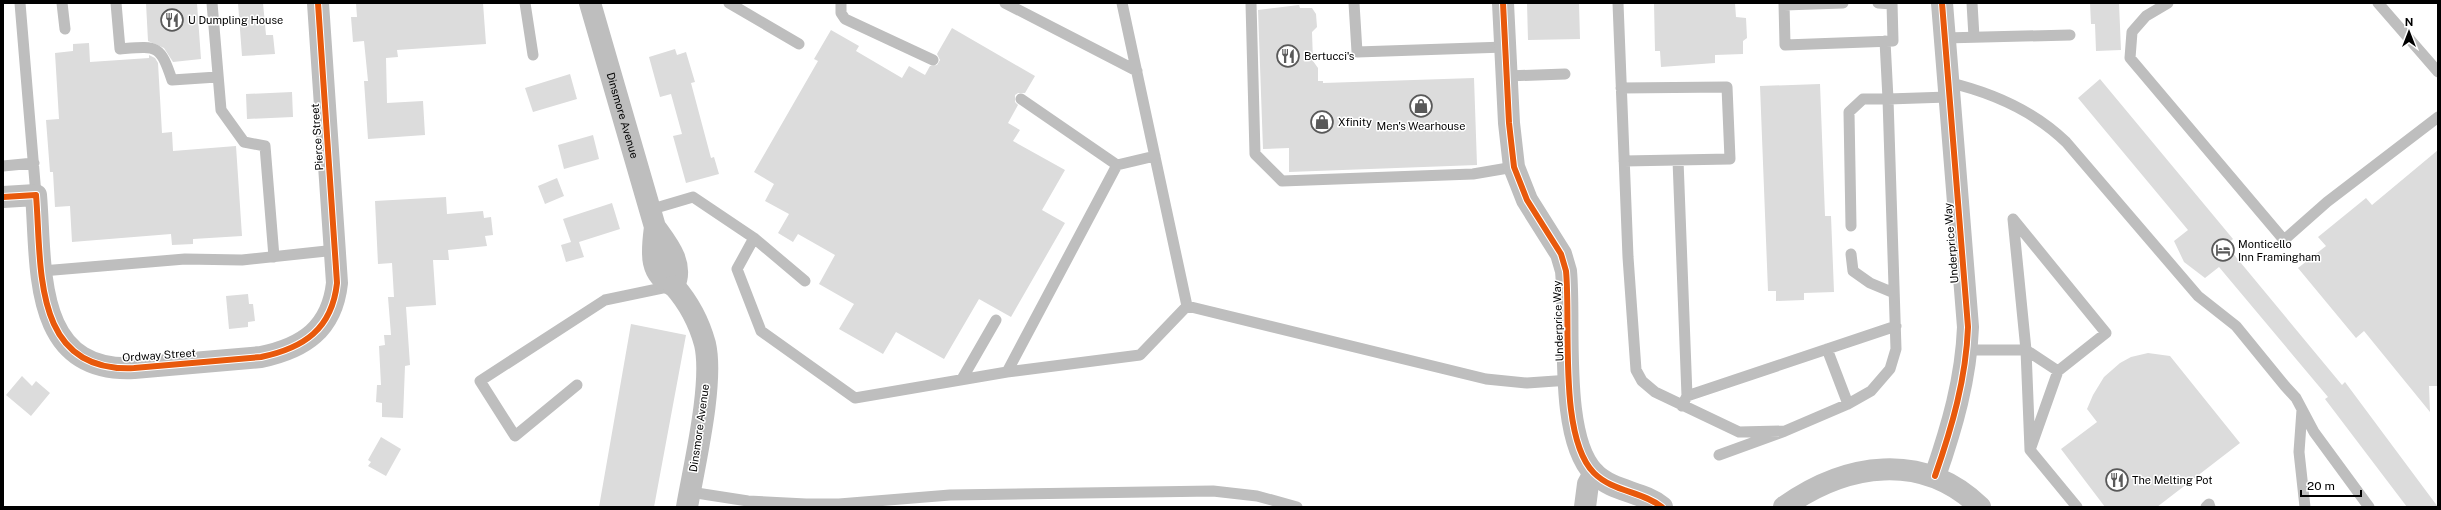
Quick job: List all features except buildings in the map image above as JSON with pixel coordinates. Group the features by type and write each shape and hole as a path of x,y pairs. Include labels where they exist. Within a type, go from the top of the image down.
{"street":[{"name":"Pierce Street","path":"318,3 336,260"},
{"name":"Dinsmore Avenue","path":"590,3 652,219 652,257 654,266 664,282 674,286 692,310 705,346 705,388 688,500"},
{"name":"Underprice Way","path":"1503,3 1511,146 1514,167 1527,200 1562,254 1566,271 1570,380 1574,432 1579,450 1594,473 1607,482 1640,495 1662,507"},
{"name":"Underprice Way","path":"1935,476 1953,424 1964,376 1967,350 1966,298 1947,89 1942,3"},
{"name":"Ordway Street","path":"36,195 42,271 48,314 63,340 78,354 91,361 106,366 127,368 251,358 293,348 311,336 328,315 335,296 336,260"},
{"path":"3,197 36,195"},
{"path":"1784,507 1816,486 1836,477 1858,472 1899,470 1935,476 1956,487 1980,507"},
{"path":"1585,507 1588,484 1594,473"}],"lane":[{"path":"20,3 36,195"},
{"path":"62,3 65,28"},
{"path":"116,3 120,49 148,47 158,51 165,58 172,80 217,77"},
{"path":"212,3 217,77 222,114 244,142 264,146 274,257"},
{"path":"525,3 533,55"},
{"path":"729,3 799,44"},
{"path":"841,3 841,13 845,18 933,60"},
{"path":"1005,3 1137,71"},
{"path":"1122,3 1187,306"},
{"path":"1251,3 1255,154 1282,181 1473,174 1514,167"},
{"path":"1354,3 1357,52 1505,47"},
{"path":"1618,3 1624,161 1636,370 1642,381 1655,392 1685,401 1739,432 1785,431"},
{"path":"1845,5 1784,4 1785,45 1894,41 1892,3 1875,5"},
{"path":"1972,3 1974,37"},
{"path":"2168,3 2146,16 2132,32 2130,58 2284,240 2327,202 2438,117"},
{"path":"2378,3 2438,72"},
{"path":"1944,38 2070,34"},
{"path":"1719,455 1785,431 1848,404 1872,391 1890,369 1896,349 1896,326 1885,41"},
{"path":"1507,76 1565,74"},
{"path":"1621,88 1727,87 1730,158 1624,161"},
{"path":"1850,226 1848,112 1863,99 1888,99 1947,89 1986,93 2036,118 2052,128 2198,296 2236,326 2296,398 2314,432 2368,507"},
{"path":"1021,99 1117,165 1155,156"},
{"path":"1678,160 1685,401"},
{"path":"3,166 34,162"},
{"path":"1007,372 1117,165"},
{"path":"652,219 693,197 754,238 805,281"},
{"path":"2030,450 2058,371 2106,333 2013,219 2026,350 2030,450 2077,507"},
{"path":"754,238 737,269 761,331 855,398 1007,372 1140,355 1187,306"},
{"path":"1851,254 1853,271 1870,283 1894,292"},
{"path":"42,271 185,259 232,261 274,257 336,260"},
{"path":"576,385 515,436 480,381 605,300 674,286"},
{"path":"1187,306 1486,379 1527,383 1570,380"},
{"path":"962,379 996,320"},
{"path":"1685,401 1827,349 1896,326"},
{"path":"1827,349 1848,404"},
{"path":"1967,350 2026,350 2058,371"},
{"path":"2302,410 2298,452 2304,507"},
{"path":"688,500 839,504 950,495 1213,491 1257,496 1297,507"},
{"path":"2206,507 2209,504 2210,507"}],"cycle path":[{"path":"3,197 36,195 42,282 49,310 59,334 76,353 100,365 134,368 261,357 276,353 303,342 322,324 329,313 334,299 337,283 318,3"},
{"path":"1503,3 1509,123 1514,167 1527,200 1561,254 1566,271 1568,378 1575,433 1583,456 1594,473 1610,484 1646,498 1662,507"},
{"path":"1935,476 1957,403 1967,346 1968,327 1942,3"}],"place":[{"name":"U Dumpling House","path":"172,20"},
{"name":"Bertucci's","path":"1288,56"},
{"name":"Men's Wearhouse","path":"1421,106"},
{"name":"Xfinity","path":"1322,122"},
{"name":"Monticello Inn Framingham","path":"2223,250"},
{"name":"The Melting Pot","path":"2117,480"}]}
